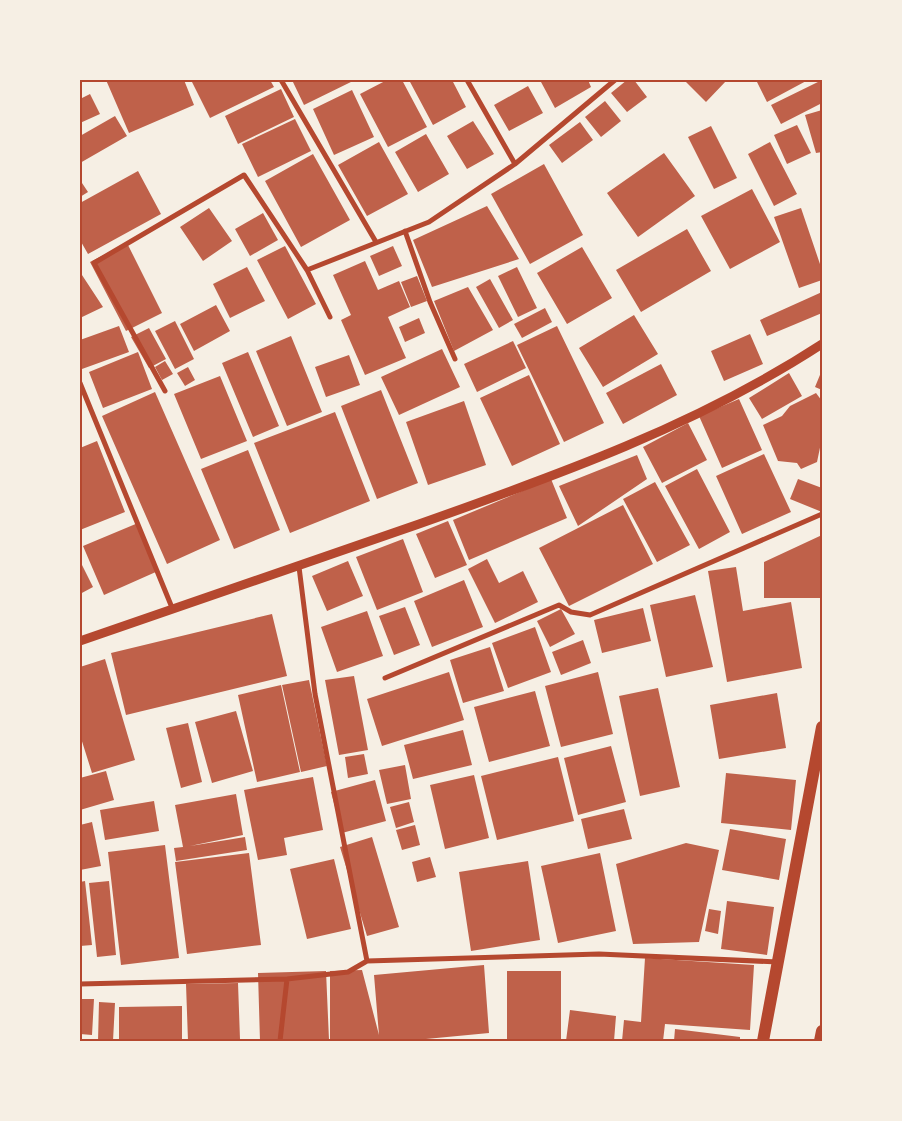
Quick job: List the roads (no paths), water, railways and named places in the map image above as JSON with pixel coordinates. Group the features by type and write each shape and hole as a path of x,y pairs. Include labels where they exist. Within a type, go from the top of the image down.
{"main road":[{"path":"764,1041 822,727"},
{"path":"820,1041 822,1031"}],"street":[{"path":"281,80 376,242"},
{"path":"467,80 514,164"},
{"path":"307,270 429,222 514,164 615,80"},
{"path":"165,391 94,263 244,175 307,270 330,318"},
{"path":"405,231 430,302 455,359"},
{"path":"80,641 542,481 666,430 777,374 822,344"},
{"path":"80,383 173,610"},
{"path":"385,678 559,605 571,612 590,615 822,514"},
{"path":"299,566 315,694 367,961"},
{"path":"80,984 287,979 348,972 367,961 599,954 778,962"},
{"path":"280,1041 287,979"}]}
